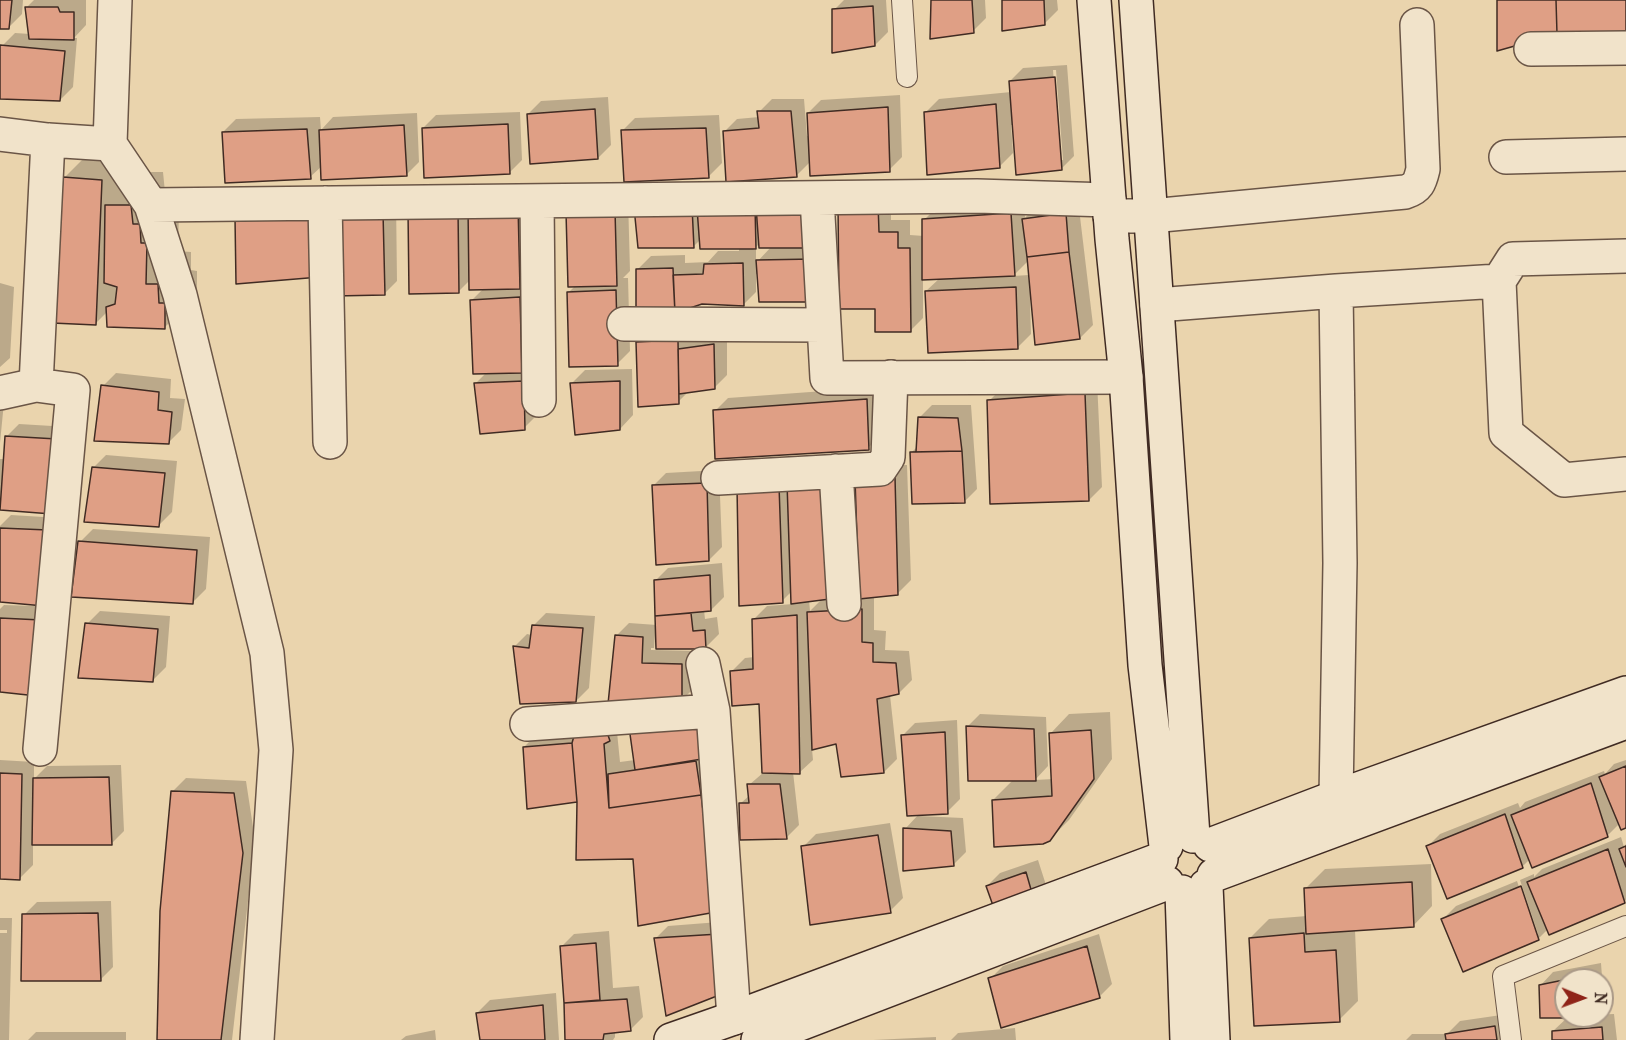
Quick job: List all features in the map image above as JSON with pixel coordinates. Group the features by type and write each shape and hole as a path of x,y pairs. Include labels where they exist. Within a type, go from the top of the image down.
{"street":[{"path":"115,0 110,144 151,205 180,295 267,653 276,750 257,1040"},
{"path":"1094,0 1109,208 1126,377 1145,665 1187,865 1213,1040"},
{"path":"1136,0 1157,305 1187,865 1188,1040"},
{"path":"151,205 977,196 1109,208 1151,216 1394,193 1413,189 1420,182 1423,169 1418,25"},
{"path":"1531,49 1626,48"},
{"path":"0,134 110,144"},
{"path":"36,385 48,140"},
{"path":"1506,157 1626,154"},
{"path":"817,198 827,378 1126,377"},
{"path":"537,201 539,400"},
{"path":"325,203 330,442"},
{"path":"1626,256 1513,260 1499,281 1506,434 1564,480 1626,474"},
{"path":"1157,305 1499,281"},
{"path":"1335,291 1340,563 1336,797"},
{"path":"624,324 825,325"},
{"path":"718,478 880,469 888,457 891,377"},
{"path":"0,393 36,385 73,390 40,749"},
{"path":"837,471 844,604"},
{"path":"703,664 713,711 746,1029"},
{"path":"1187,865 1336,797 1626,693"},
{"path":"527,724 713,711"},
{"path":"671,1040 746,1029 1187,865 1626,722"}],"lane":[{"path":"902,0 907,77"},
{"path":"1511,1040 1503,976 1626,926"}],"building":[{"path":"0,0 12,0 9,29 0,29"},
{"path":"931,0 972,0 974,33 930,39"},
{"path":"1002,0 1044,0 1045,25 1002,31"},
{"path":"1497,0 1556,0 1557,34 1497,51"},
{"path":"1556,0 1626,0 1626,33 1557,34"},
{"path":"873,6 875,46 832,53 832,9"},
{"path":"25,7 58,7 60,12 74,12 74,40 29,39"},
{"path":"0,45 65,51 60,101 0,99"},
{"path":"1055,77 1062,170 1016,175 1009,81"},
{"path":"996,104 1000,168 927,175 924,112"},
{"path":"888,107 890,172 810,176 807,113"},
{"path":"595,109 598,159 530,164 527,114"},
{"path":"757,111 791,111 797,177 726,182 723,131 759,128"},
{"path":"508,124 510,174 424,178 422,128"},
{"path":"404,125 407,176 321,180 319,130"},
{"path":"706,128 709,178 624,182 621,130"},
{"path":"307,129 311,179 225,183 222,132"},
{"path":"63,177 102,180 96,325 52,323"},
{"path":"838,203 878,203 879,232 898,232 898,248 910,248 911,332 875,332 875,309 839,309"},
{"path":"105,205 131,205 133,224 140,224 141,243 147,243 146,284 158,284 159,303 165,303 165,329 107,327 106,307 115,304 117,287 104,283"},
{"path":"518,205 520,289 469,290 468,207"},
{"path":"814,205 815,248 759,248 756,206"},
{"path":"692,206 694,248 638,248 634,207"},
{"path":"755,207 756,249 700,249 697,208"},
{"path":"458,209 459,293 409,294 408,211"},
{"path":"615,210 617,286 568,287 566,212"},
{"path":"383,212 385,295 334,296 333,213"},
{"path":"1011,213 1015,276 922,280 922,219"},
{"path":"1066,213 1069,252 1027,257 1022,219"},
{"path":"318,215 320,277 236,284 235,218"},
{"path":"1069,252 1080,339 1035,345 1027,257"},
{"path":"814,259 815,302 759,302 756,260"},
{"path":"743,263 744,306 702,304 675,313 673,275 703,274 704,264"},
{"path":"673,268 675,313 636,311 636,269"},
{"path":"1016,287 1018,349 928,353 925,291"},
{"path":"616,290 618,366 569,367 567,292"},
{"path":"520,297 522,373 473,374 470,300"},
{"path":"678,340 679,404 638,407 636,342"},
{"path":"714,344 715,389 679,394 678,349"},
{"path":"524,381 525,430 480,434 474,383"},
{"path":"620,381 620,430 575,435 570,383"},
{"path":"101,385 159,392 158,410 172,412 169,444 94,441"},
{"path":"1085,393 1089,501 990,504 987,400"},
{"path":"867,399 869,450 715,459 713,410"},
{"path":"918,417 958,418 962,451 916,452"},
{"path":"5,436 57,439 52,514 0,510"},
{"path":"962,451 965,503 912,504 910,452"},
{"path":"92,467 165,473 159,527 84,522"},
{"path":"895,477 898,595 859,599 855,479"},
{"path":"827,482 830,599 791,604 787,483"},
{"path":"707,483 709,561 656,565 652,485"},
{"path":"779,485 783,603 739,606 737,487"},
{"path":"0,528 48,530 44,606 0,602"},
{"path":"78,541 197,550 193,604 71,597"},
{"path":"710,575 711,611 655,616 654,580"},
{"path":"862,609 862,642 873,643 873,662 896,663 899,694 877,699 884,773 841,777 836,744 812,750 807,612"},
{"path":"691,613 693,631 705,630 706,649 656,649 655,616"},
{"path":"797,615 800,774 762,773 759,704 732,706 730,671 753,669 752,619"},
{"path":"0,618 41,620 37,696 0,692"},
{"path":"85,623 158,629 153,682 78,678"},
{"path":"532,625 583,628 576,702 520,704 513,646 529,648"},
{"path":"615,635 643,637 642,663 682,664 682,701 608,704"},
{"path":"697,718 702,759 635,770 629,727"},
{"path":"966,726 1034,729 1036,781 968,781"},
{"path":"1091,730 1094,779 1050,841 1043,844 994,847 992,800 1052,796 1049,733"},
{"path":"607,732 610,741 604,744 609,808 701,795 716,912 638,926 633,859 576,860 577,802 572,743 574,736"},
{"path":"945,732 948,814 907,816 901,735"},
{"path":"572,743 577,802 527,809 523,747"},
{"path":"696,761 701,795 609,808 608,774"},
{"path":"1626,766 1626,828 1621,830 1599,777"},
{"path":"0,773 22,774 20,880 0,879"},
{"path":"109,777 112,845 32,845 33,778"},
{"path":"1591,783 1608,837 1532,868 1511,815"},
{"path":"747,784 780,784 787,839 740,840 739,803 749,803"},
{"path":"171,791 234,793 243,853 221,1040 157,1040 160,911"},
{"path":"1505,814 1523,868 1447,899 1426,846"},
{"path":"903,828 951,831 954,866 903,871"},
{"path":"878,835 891,913 810,925 801,846"},
{"path":"1626,846 1626,867 1619,849"},
{"path":"1608,849 1625,903 1549,935 1527,882"},
{"path":"1026,872 1034,900 996,914 986,886"},
{"path":"1412,882 1414,927 1306,934 1304,888"},
{"path":"1521,886 1539,940 1463,972 1441,919"},
{"path":"98,913 101,981 21,981 22,914"},
{"path":"1304,933 1305,952 1336,950 1340,1022 1254,1026 1249,938"},
{"path":"719,934 727,992 666,1016 654,938"},
{"path":"596,943 600,1000 564,1003 560,946"},
{"path":"1087,946 1100,998 1001,1028 988,978"},
{"path":"1554,982 1554,1018 1540,1018 1539,985"},
{"path":"627,999 631,1031 604,1034 603,1040 565,1040 564,1003"},
{"path":"543,1005 545,1040 480,1040 476,1013"},
{"path":"1495,1026 1497,1040 1446,1040 1445,1034"},
{"path":"1602,1028 1603,1040 1552,1040 1552,1031"}]}
